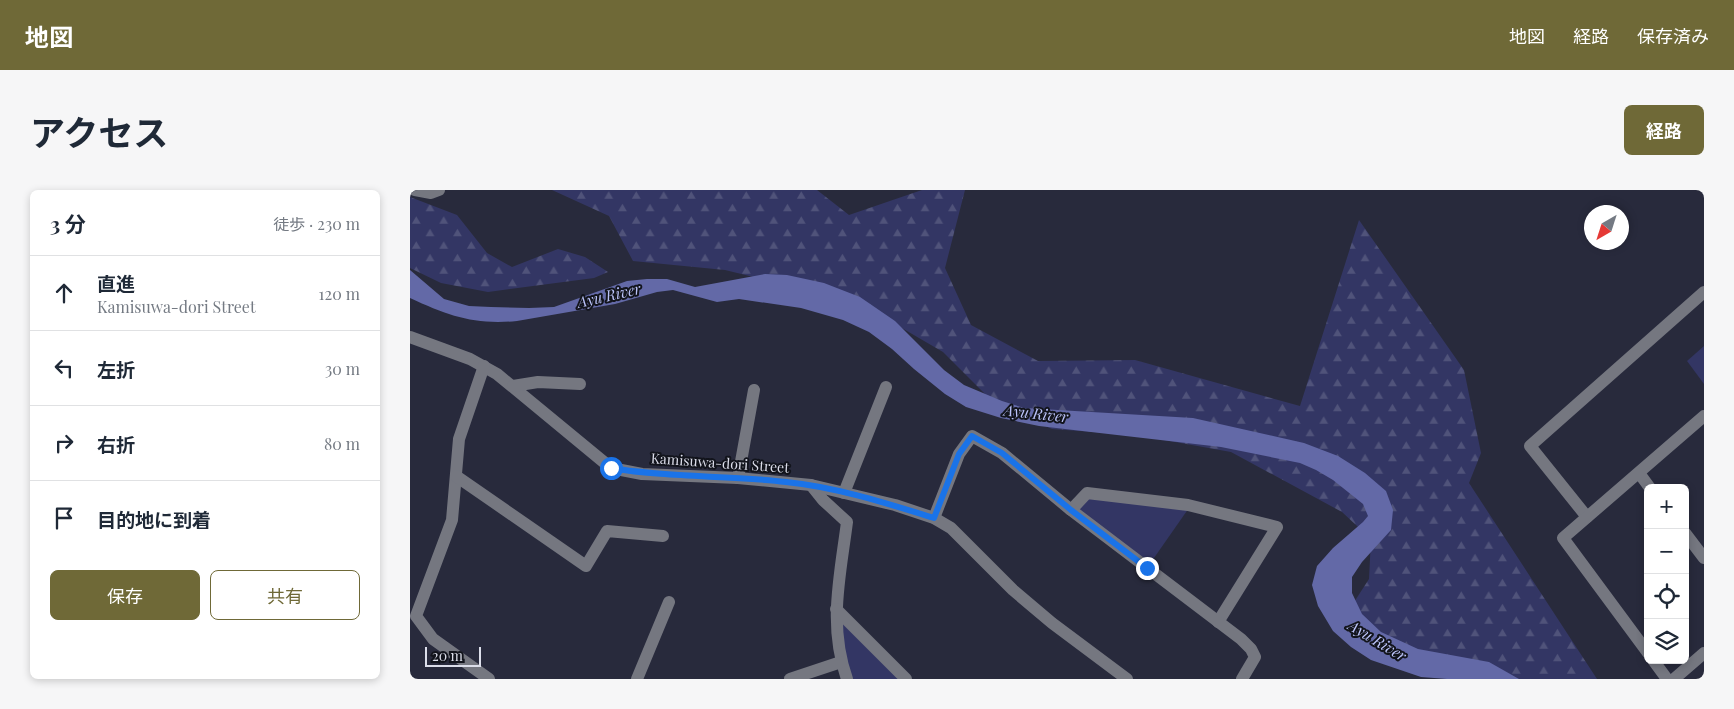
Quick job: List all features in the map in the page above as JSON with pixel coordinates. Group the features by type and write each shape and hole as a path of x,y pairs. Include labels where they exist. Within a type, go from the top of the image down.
{"street":[{"path":"415,190 431,193 439,190"},
{"path":"1587,518 1530,446 1704,292"},
{"name":"Kamisuwa-dori Street","path":"410,337 470,358 484,366 513,386 611,468 642,474 738,478 811,485 894,505 934,518 951,528 1013,590 1052,623 1127,679"},
{"path":"484,366 459,439 452,520 416,616 433,640 489,679"},
{"path":"513,386 538,382 580,384"},
{"path":"844,493 886,387"},
{"path":"738,478 754,390"},
{"path":"1644,648 1563,538 1704,416"},
{"path":"934,518 959,454 972,436 1002,453 1071,510 1252,649 1255,657 1242,679"},
{"path":"1639,473 1647,484"},
{"path":"456,476 586,566 607,530 663,536"},
{"path":"811,485 823,500 847,522 836,609 836,634 841,662 847,679"},
{"path":"1071,510 1087,493 1188,504 1277,527 1218,622"},
{"path":"1689,538 1704,558"},
{"path":"637,679 669,602"},
{"path":"836,609 906,679"},
{"path":"1674,679 1704,653"},
{"path":"790,679 841,662"},
{"path":"1656,664 1667,679"}],"green space":[{"path":"552,190 817,190 849,215 922,190 965,190 945,268 971,325 1038,361 1135,360 1300,406 1359,220 1464,370 1481,453 1469,483 1597,679 1461,679 1347,613 1369,579 1371,539 1342,512 1231,452 1136,435 1052,429 994,403 943,352 859,303 725,270 633,261 609,216"},
{"path":"410,197 457,215 487,253 512,267 558,249 585,257 608,272 594,278 488,292 441,283 410,268"},
{"path":"1704,346 1704,384 1687,361"},
{"path":"1087,493 1191,505 1147,568 1071,510"},
{"path":"836,609 903,679 848,679"}],"water":[{"name":"Ayu River","path":"410,270 444,299 469,306 529,308 554,307 627,281 667,279 695,287 765,274 787,275 824,283 860,297 895,321 944,370 964,385 1002,401 1024,408 1193,418 1304,443 1338,456 1365,473 1386,491 1393,510 1391,530 1362,562 1352,577 1352,593 1362,614 1381,632 1418,649 1489,662 1519,679 1421,677 1371,660 1351,647 1333,631 1318,606 1312,585 1317,566 1333,548 1368,516 1363,504 1333,480 1300,463 1221,447 1039,426 1001,418 966,407 945,394 869,332 843,320 801,308 739,299 717,302 673,290 657,292 615,304 517,321 488,322 462,318 437,310 410,298"}],"route":[{"path":"611,468 642,474 738,478 811,485 894,505 934,518 959,454 972,436 1002,453 1071,510 1147,568"}]}
